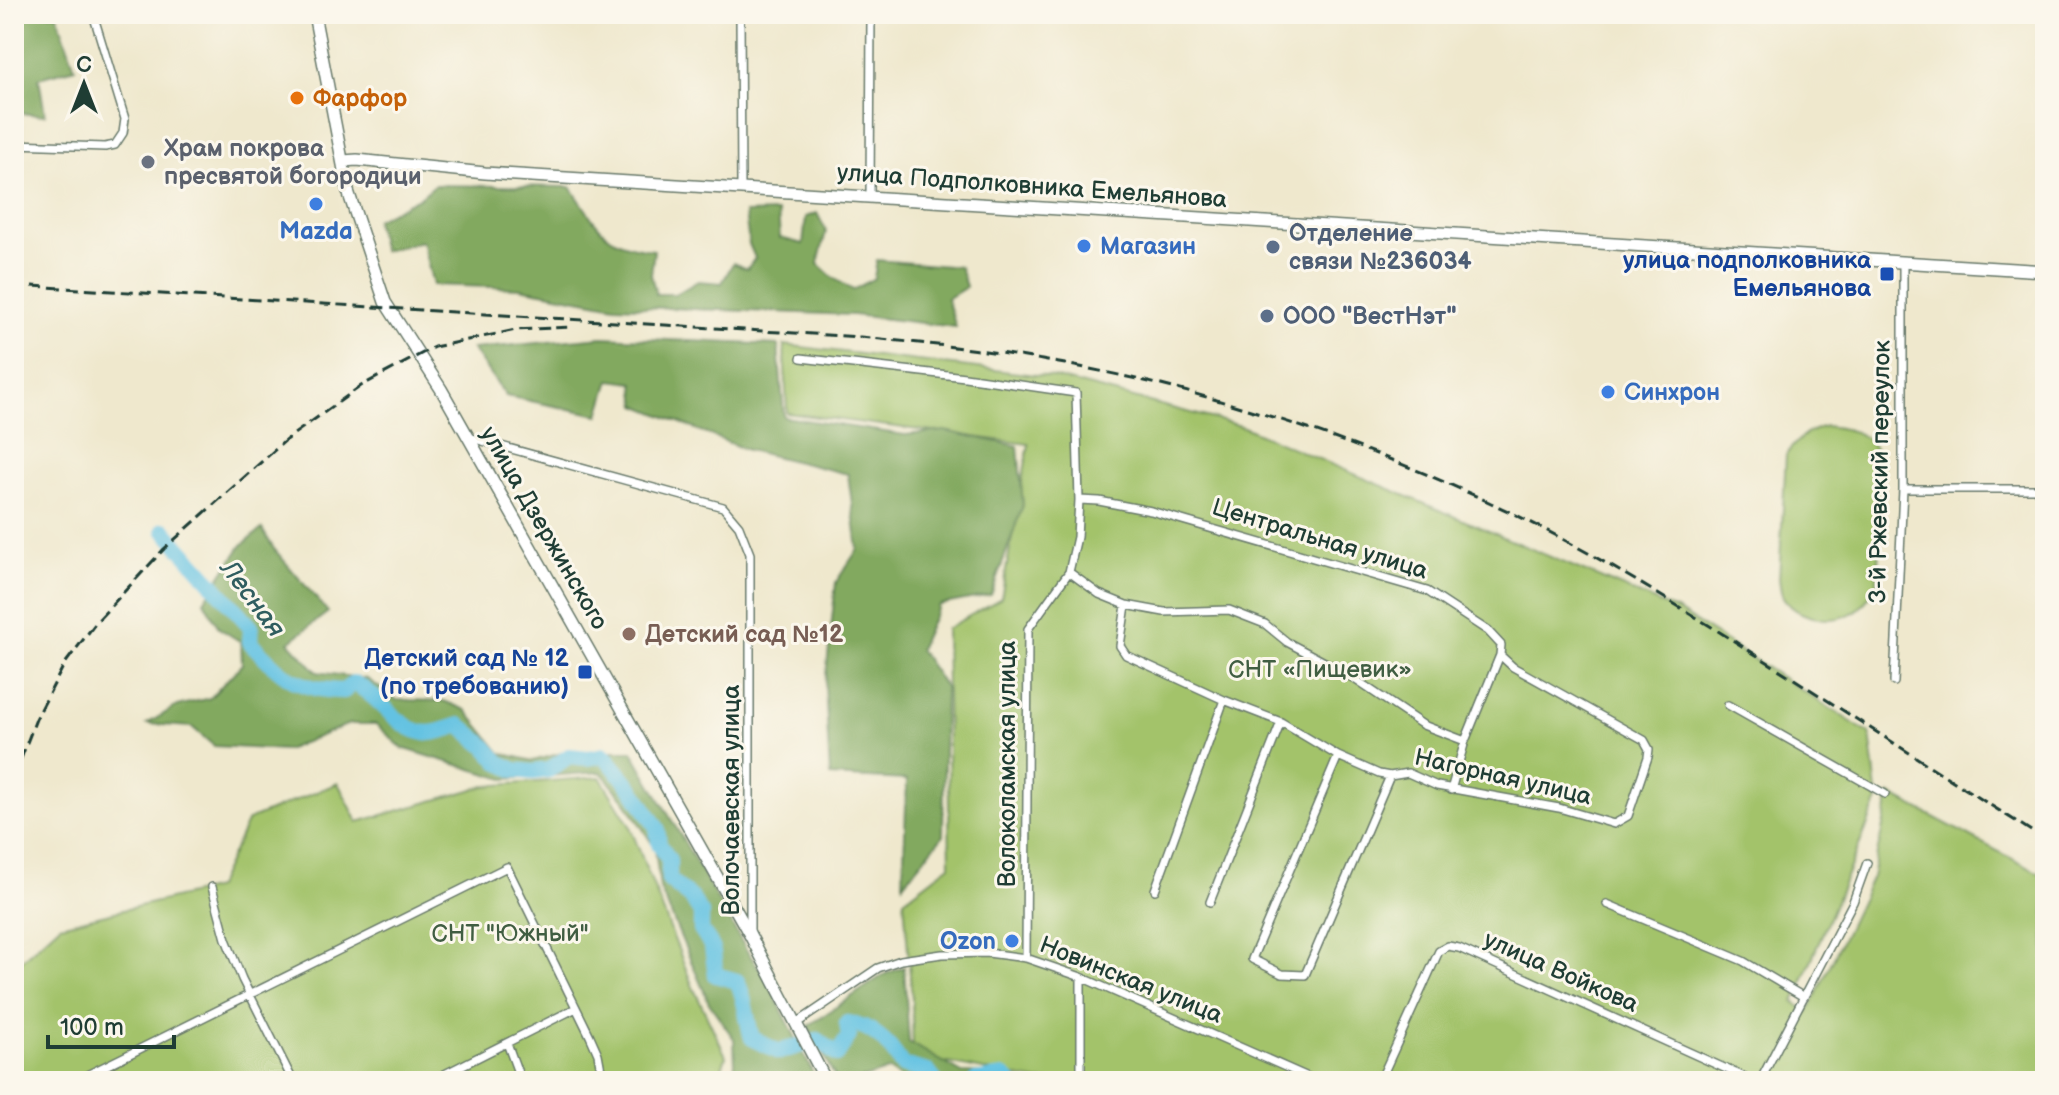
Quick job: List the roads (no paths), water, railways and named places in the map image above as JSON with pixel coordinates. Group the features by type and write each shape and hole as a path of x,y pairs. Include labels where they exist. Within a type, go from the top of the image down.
{"main road":[{"name":"улица Дзержинского","path":"314,14 348,191 385,302 441,389 750,935 826,1081"},
{"name":"улица Подполковника Емельянова","path":"343,161 485,173 2045,271"}],"street":[{"path":"14,144 105,147 115,145 123,133 125,119 93,14"},
{"path":"740,14 741,189"},
{"path":"870,197 871,14"},
{"name":"3-й Ржевский переулок","path":"1894,682 1903,489 1903,263"},
{"name":"Волоколамская улица","path":"801,358 1076,393 1077,537 1069,572 1028,629 1026,958"},
{"name":"Волочаевская улица","path":"466,436 723,507 739,526 750,554 750,935"},
{"path":"1903,489 2045,489"},
{"name":"Центральная улица","path":"1079,500 1151,511 1427,591 1488,631 1501,645 1500,655 1513,667 1644,740 1649,749 1648,757 1628,816 1614,824"},
{"path":"1069,572 1099,594 1126,605 1164,612 1229,610 1265,624 1287,642 1347,674 1423,725 1465,741"},
{"name":"Нагорная улица","path":"1126,605 1120,646 1126,655 1224,700 1281,722 1338,756 1379,774 1408,773 1451,790 1559,808 1614,824"},
{"path":"1451,790 1465,741 1500,655"},
{"path":"1155,890 1224,700"},
{"path":"1728,705 1885,794"},
{"path":"1210,902 1281,722"},
{"path":"1338,756 1252,959 1282,974 1305,975 1390,776"},
{"path":"1760,1081 1853,902 1867,863"},
{"path":"75,1081 507,867 598,1054 603,1081"},
{"path":"212,887 226,939 293,1081"},
{"path":"1607,904 1743,961 1804,997"},
{"name":"улица Войкова","path":"1380,1081 1439,951 1448,946 1459,948 1753,1081"},
{"name":"Новинская улица","path":"797,1023 878,968 901,960 942,954 988,953 1026,958 1081,977 1317,1081"},
{"path":"1081,977 1081,1081"},
{"path":"431,1081 576,1008"},
{"path":"507,1043 521,1081"}],"waterway":[{"name":"Лесная","path":"164,530 251,627 250,642 281,672 301,684 344,691 353,683 417,731 432,733 460,725 500,763 515,770 549,770 569,756 588,758 604,755 633,790 657,828 659,844 669,860 669,880 692,899 701,913 701,930 712,947 716,975 737,981 752,1038 779,1052 818,1040 837,1055 849,1036 847,1023 865,1027 892,1050 902,1065 928,1072 935,1081"},
{"name":"Лесная","path":"975,1081 1005,1077 1009,1081"}],"railway":[{"path":"14,285 860,337 1042,360 1214,399 1383,456 1491,503 1563,539 1701,620 2045,840"},
{"path":"14,777 36,719 64,665 98,620 164,549 287,439 361,386 434,347 516,330 570,327"}],"place":[{"name":"Фарфор","path":"297,98"},
{"name":"Храм покрова пресвятой богородици","path":"148,162"},
{"name":"Mazda","path":"316,204"},
{"name":"Магазин","path":"1084,246"},
{"name":"Отделение связи №236034","path":"1273,247"},
{"name":"улица подполковника Емельянова","path":"1887,274"},
{"name":"ООО \"ВестНэт\"","path":"1267,316"},
{"name":"Синхрон","path":"1608,392"},
{"name":"Детский сад №12","path":"629,634"},
{"name":"Детский сад № 12 (по требованию)","path":"585,672"},
{"name":"Ozon","path":"1012,941"}],"park label":[{"name":"СНТ «Пищевик»","path":"1320,669"},
{"name":"СНТ \"Южный\"","path":"510,933"}]}
